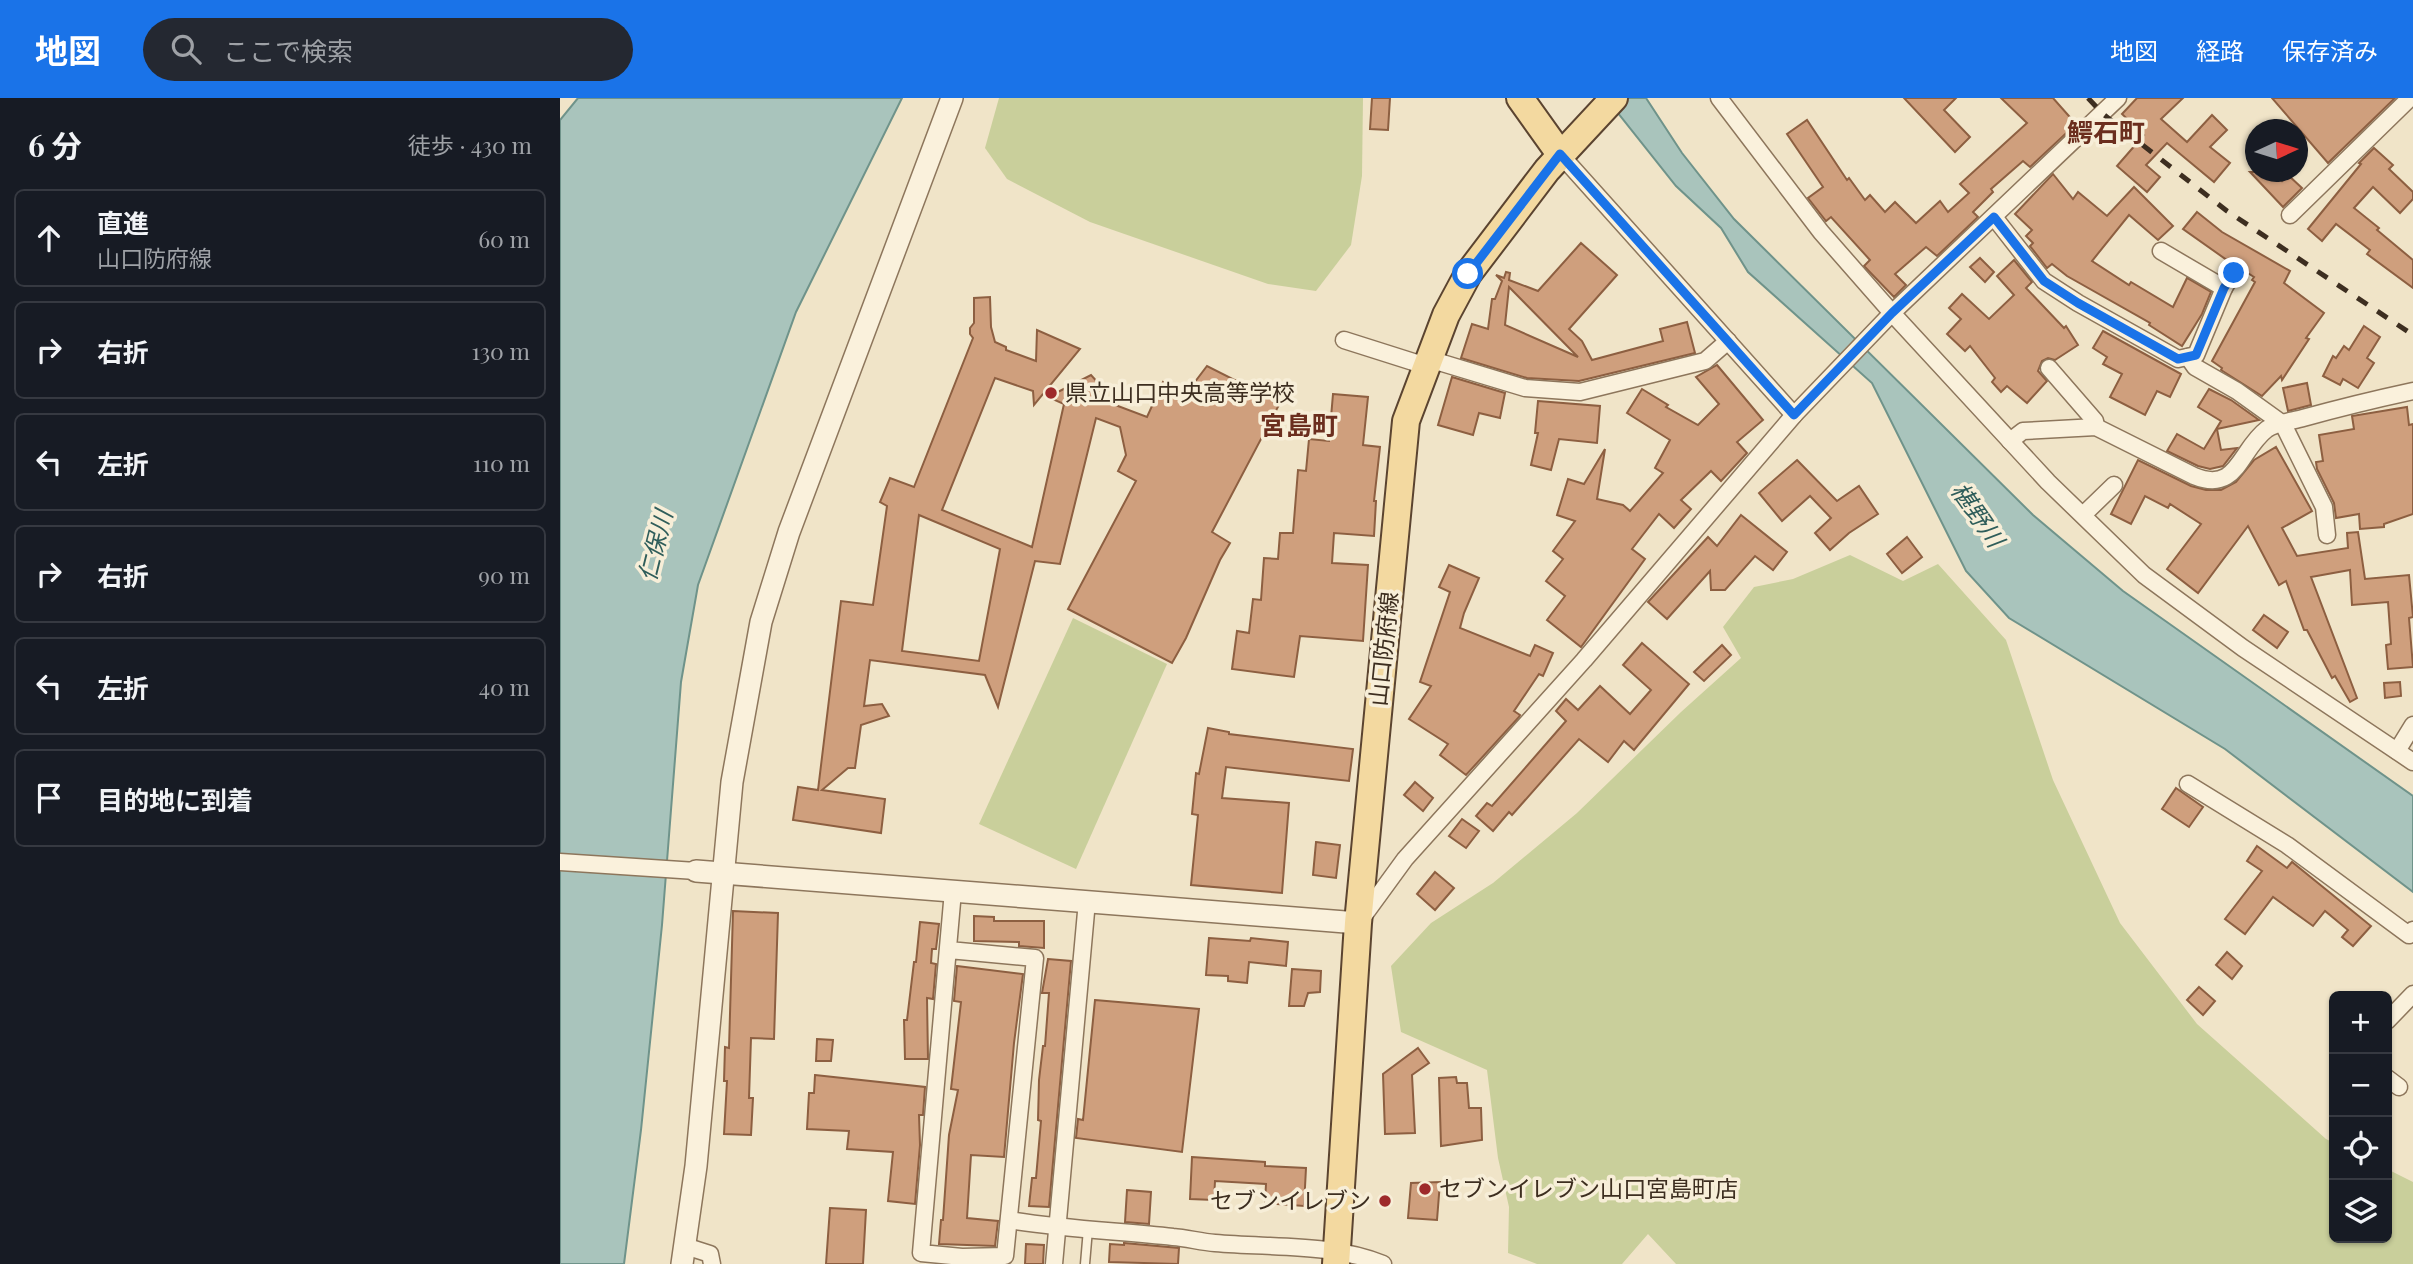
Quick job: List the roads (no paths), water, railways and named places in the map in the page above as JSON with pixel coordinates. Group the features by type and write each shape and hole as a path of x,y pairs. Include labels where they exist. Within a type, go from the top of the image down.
{"main road":[{"path":"1520,98 1560,154"},
{"name":"山口防府線","path":"1336,1257 1358,923 1406,421 1446,315 1468,274 1560,154 1614,98"}],"street":[{"path":"712,1264 710,1254 684,1255 702,1105 732,782 761,622 772,583 952,98"},
{"path":"1719,98 1889,317 2144,575 2244,648 2413,762"},
{"path":"560,862 1358,923 1405,859 1584,660 1797,412 1889,317 2119,98"},
{"path":"2290,215 2410,98"},
{"path":"1560,154 1728,341 1797,412"},
{"path":"1994,217 2044,281 2178,359 2196,355 2224,288 2234,273"},
{"path":"2161,251 2224,288"},
{"path":"1344,340 1525,388 1580,392 1705,361 1728,341"},
{"path":"2188,357 2195,368 2237,391 2283,424 2324,507 2327,535"},
{"path":"2049,368 2095,421 2096,427"},
{"path":"2010,441 2023,431 2096,427 2207,481 2222,481 2267,429 2342,407 2413,391"},
{"path":"2083,515 2114,485"},
{"path":"2397,751 2413,725"},
{"path":"2188,784 2287,845 2412,935"},
{"path":"949,950 1035,958 1005,1256 921,1259 953,891"},
{"path":"1054,1264 1087,901"},
{"path":"2392,1016 2413,994"},
{"path":"1009,1220 1057,1228 1177,1237 1336,1257 1360,1255 1384,1264"}],"lane":[{"path":"1085,1264 1088,1229"}],"water":[{"name":"仁保川","path":"578,98 902,98 796,312 698,585 681,682 662,925 624,1264 560,1264 560,120"},
{"name":"椹野川","path":"1606,98 1646,98 1682,153 1734,219 2033,515 2123,591 2413,796 2413,892 2225,749 2009,618 1966,571 1872,383 1748,272 1721,228 1676,186"}],"railway":[{"path":"2088,98 2103,114 2227,211 2413,335"}],"place":[{"name":"県立山口中央高等学校","path":"1051,393"},
{"name":"セブンイレブン山口宮島町店","path":"1425,1189"},
{"name":"セブンイレブン","path":"1385,1201"}],"district":[{"name":"鰐石町","path":"2106,133"},
{"name":"宮島町","path":"1299,426"}]}
